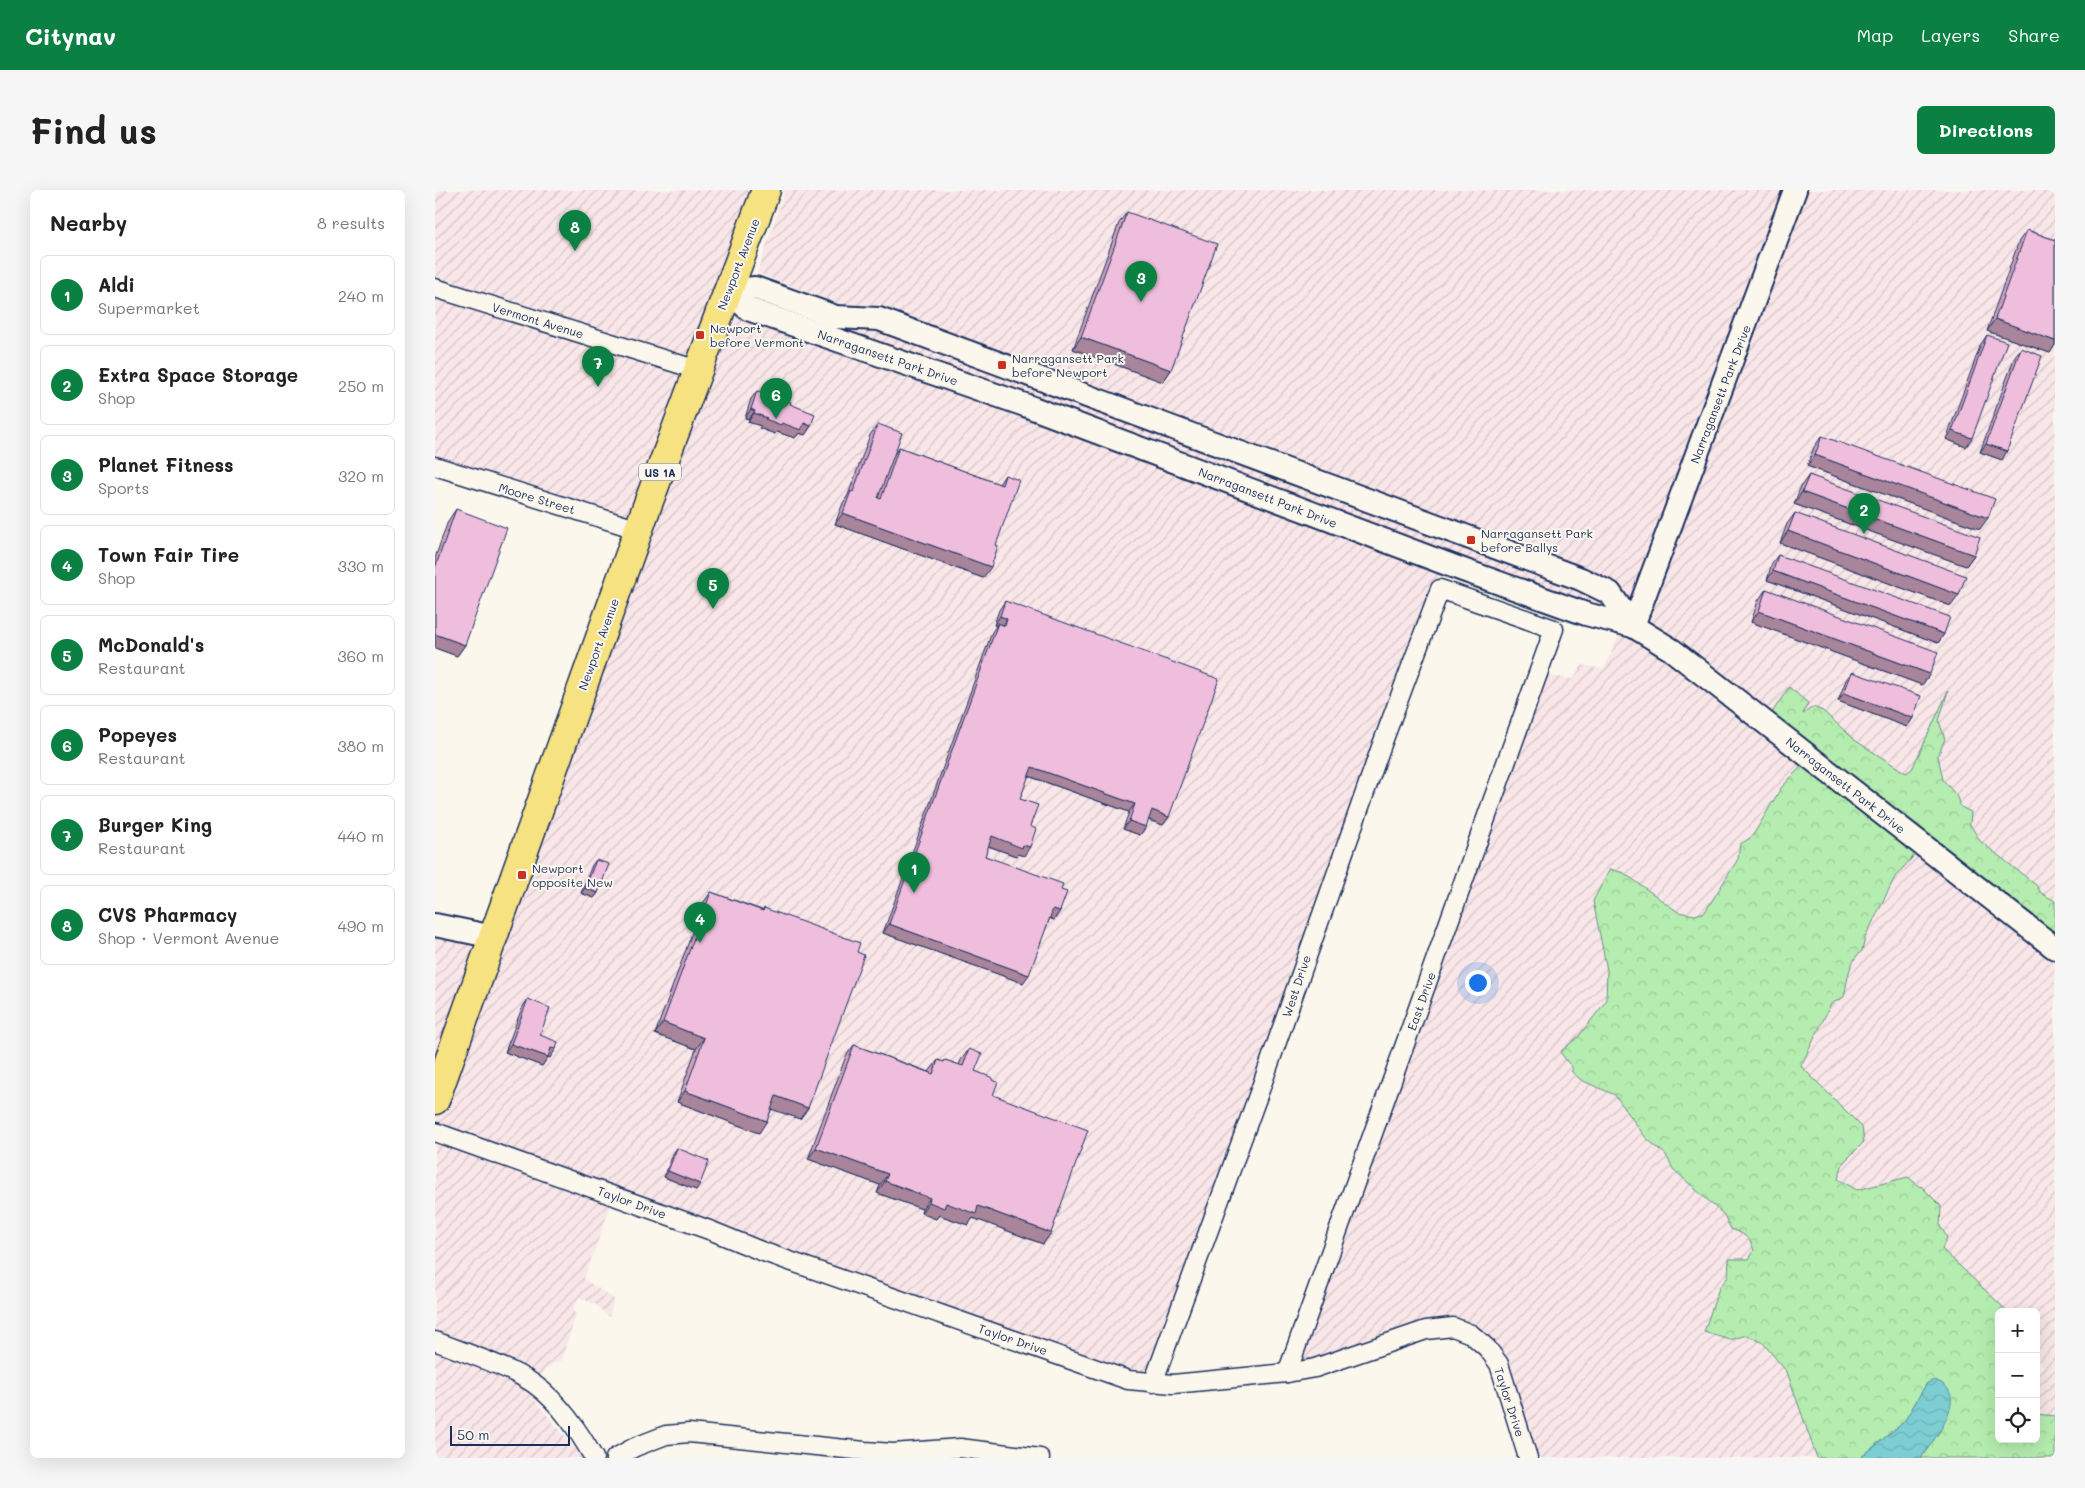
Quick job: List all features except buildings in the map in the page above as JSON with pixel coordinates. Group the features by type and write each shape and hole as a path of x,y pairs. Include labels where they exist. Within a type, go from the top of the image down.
{"main road":[{"name":"Newport Avenue","path":"435,1100 639,530 766,190"}],"street":[{"name":"Narragansett Park Drive","path":"1633,626 1795,190"},
{"name":"Vermont Avenue","path":"435,288 698,370"},
{"name":"Narragansett Park Drive","path":"727,291 755,288 836,317 879,319 1581,579 1610,593 1633,626"},
{"name":"Narragansett Park Drive","path":"727,291 748,309 1025,405 1453,567 1577,611 1633,626 1672,650 2055,948"},
{"name":"Moore Street","path":"435,466 639,530"},
{"name":"West Drive","path":"1153,1383 1260,1090 1381,747 1440,589 1554,629"},
{"name":"East Drive","path":"1287,1373 1554,629"},
{"path":"435,925 494,937"},
{"name":"Taylor Drive","path":"435,1132 761,1251 1128,1380 1153,1383 1195,1383 1287,1373 1315,1368 1426,1330 1453,1327 1471,1334 1487,1348 1499,1364 1528,1458"},
{"path":"435,1341 500,1367 532,1383 552,1399 571,1422 595,1458"},
{"path":"615,1458 635,1447 666,1435 689,1433 865,1452 893,1453 960,1448 1040,1458"}],"shaded area":[{"path":"435,190 766,190 733,281 877,318 757,273 785,190 2055,190 2055,901 2041,893 2036,885 1980,841 1956,795 1943,780 1938,756 1945,739 1939,721 1947,695 1912,769 1906,773 1856,741 1823,711 1802,714 1798,693 1807,760 1781,788 1752,837 1740,844 1738,859 1705,912 1695,915 1678,912 1639,883 1593,901 1607,970 1606,1001 1579,1036 1560,1052 1581,1080 1615,1095 1646,1138 1666,1155 1673,1169 1724,1215 1731,1229 1743,1233 1752,1243 1754,1251 1749,1259 1727,1267 1728,1277 1719,1288 1720,1335 1730,1340 1747,1335 1763,1343 1787,1372 1817,1458 1528,1458 1493,1364 1476,1343 1442,1333 1294,1371 1541,675 1573,679 1582,665 1604,669 1620,632 1446,569 1384,737 1152,1389 612,1202 584,1279 614,1299 609,1317 596,1305 579,1297 573,1309 576,1316 561,1360 546,1368 532,1390 528,1392 583,1458 435,1458 435,933 490,942 637,534 435,470"},
{"path":"1919,850 2055,955 2055,1416 2040,1414 2040,1369 2043,1366 2040,1363 2040,1308 2004,1308 1947,1255 1942,1249 1941,1206 1908,1177 1857,1190 1838,1179 1843,1163 1864,1142 1801,1066 1831,1004 1844,997 1850,968 1855,955 1862,951 1865,938 1895,877"}],"green space":[{"path":"1789,687 1808,703 1803,714 1813,707 1823,711 1856,741 1906,773 1912,769 1948,691 1939,721 1945,739 1938,756 1943,780 1956,795 1961,807 1971,812 1970,824 1980,841 2036,885 2041,893 2055,901 2055,955 1919,850 1895,877 1865,938 1862,951 1857,955 1851,966 1844,997 1831,1004 1801,1066 1862,1127 1864,1142 1843,1163 1838,1179 1857,1190 1908,1177 1921,1186 1941,1206 1940,1226 1947,1237 1942,1249 2004,1308 1995,1308 1995,1443 2040,1443 2040,1414 2055,1416 2055,1458 1921,1458 1941,1429 1927,1383 1904,1422 1860,1458 1817,1458 1787,1372 1763,1343 1747,1335 1730,1340 1704,1332 1719,1288 1728,1277 1729,1259 1749,1259 1754,1251 1749,1239 1731,1229 1724,1215 1673,1169 1666,1155 1646,1138 1615,1095 1581,1080 1571,1071 1573,1069 1560,1052 1579,1036 1606,1001 1607,970 1593,901 1610,869 1624,873 1678,912 1695,915 1705,912 1738,859 1740,844 1752,837 1781,788 1807,760 1767,720"}],"water":[{"path":"1935,1380 1946,1387 1951,1395 1951,1406 1941,1429 1921,1458 1860,1458 1904,1422 1927,1383"}],"place":[{"name":"CVS Pharmacy","path":"575,251"},
{"name":"Planet Fitness","path":"1141,302"},
{"name":"Newport before Vermont","path":"700,335"},
{"name":"Narragansett Park before Newport","path":"1002,365"},
{"name":"Burger King","path":"598,387"},
{"name":"Popeyes","path":"776,419"},
{"name":"Extra Space Storage","path":"1864,534"},
{"name":"Narragansett Park before Ballys","path":"1471,540"},
{"name":"McDonald's","path":"713,609"},
{"name":"Newport opposite New","path":"522,875"},
{"name":"Aldi","path":"914,893"},
{"name":"Town Fair Tire","path":"700,943"}]}
